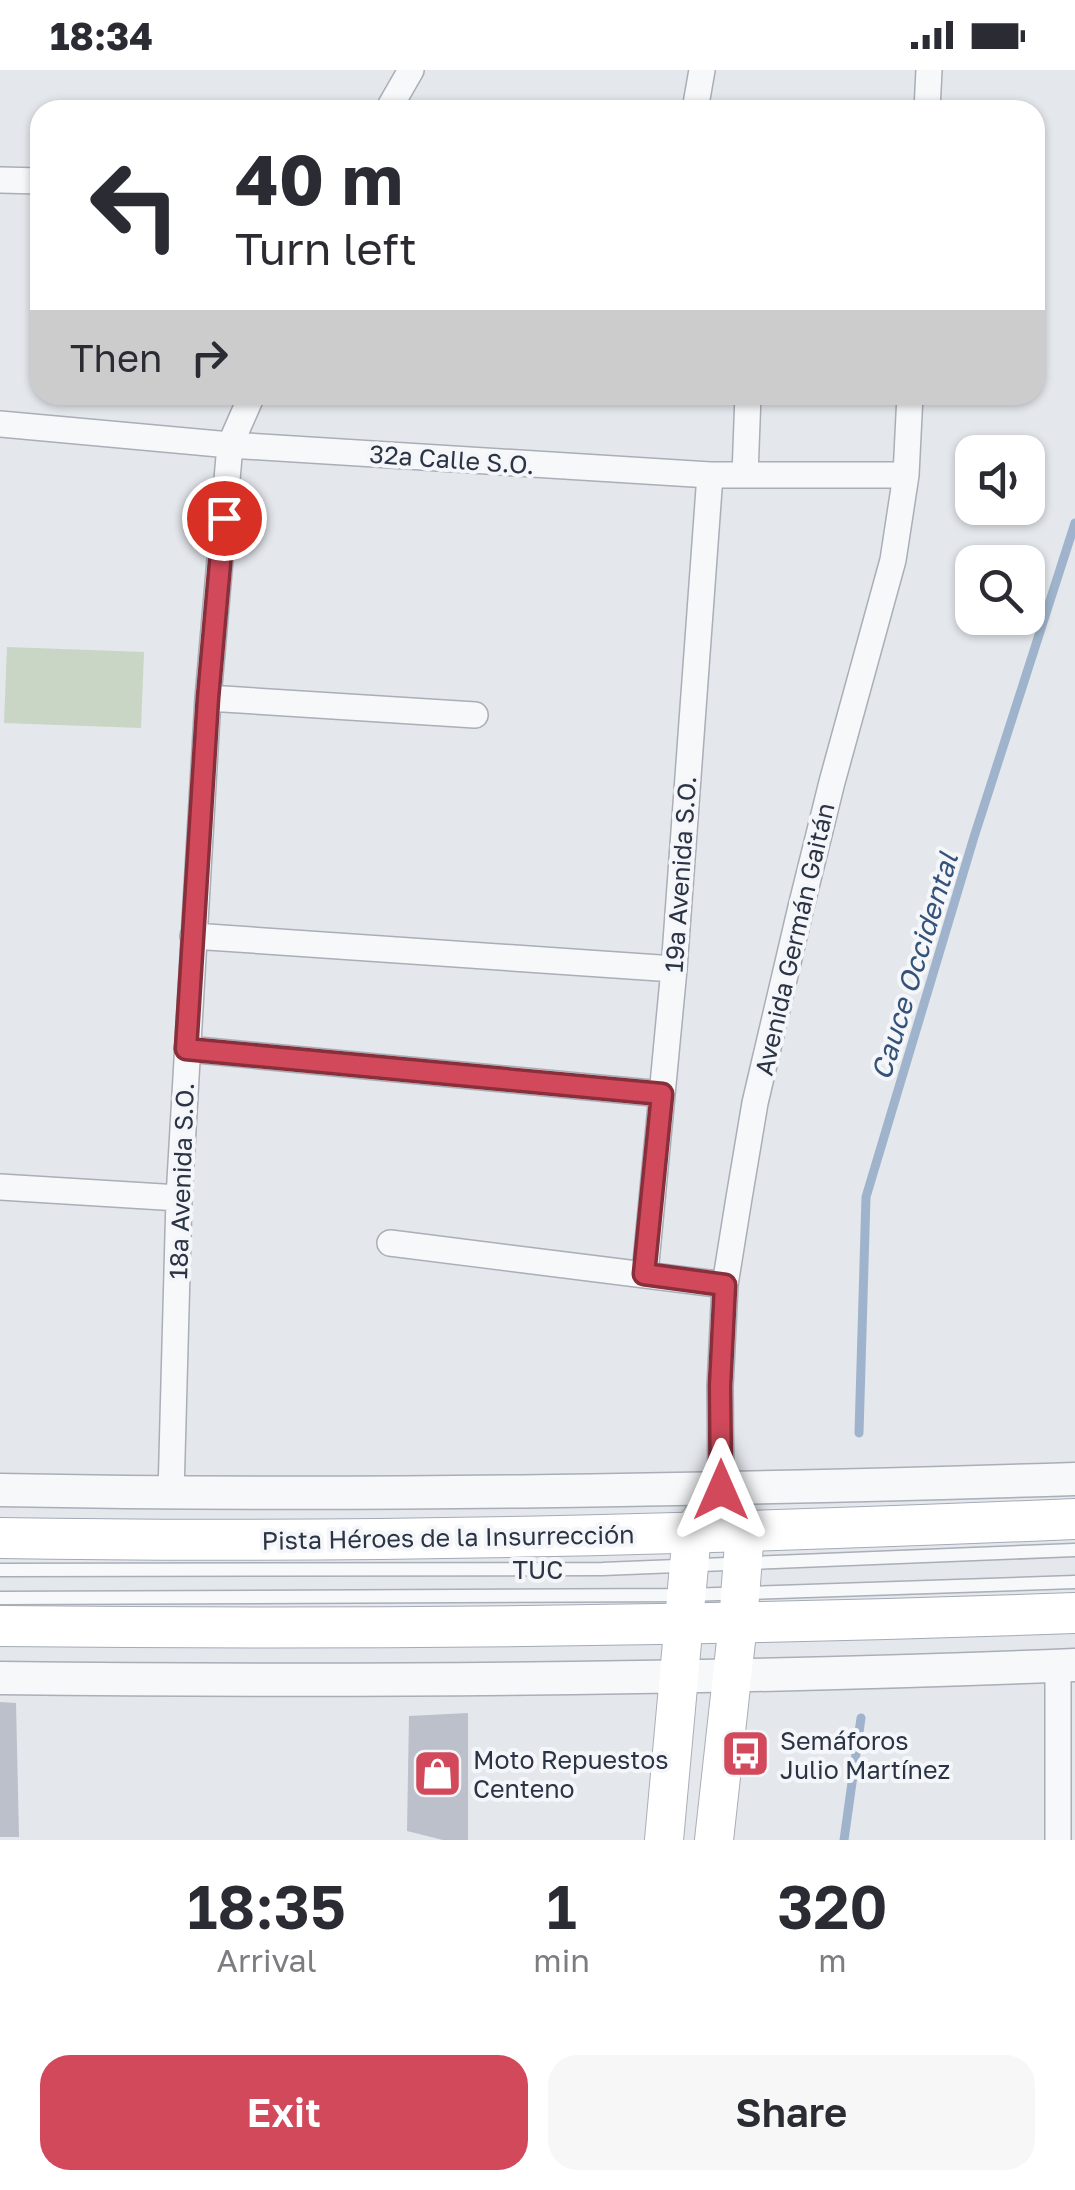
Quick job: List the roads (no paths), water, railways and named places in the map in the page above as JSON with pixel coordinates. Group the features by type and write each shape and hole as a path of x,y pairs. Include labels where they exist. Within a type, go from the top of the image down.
{"main road":[{"name":"Pista Héroes de la Insurrección","path":"0,1538 186,1542 476,1539 688,1580 741,1578 1074,1484"},
{"name":"Avenida Germán Gaitán","path":"721,1490 741,1578"},
{"path":"664,1840 688,1580 721,1490"},
{"path":"714,1840 741,1578"},
{"name":"Pista Héroes de la Insurrección","path":"0,1626 190,1628 741,1578 1075,1612"}],"street":[{"path":"394,100 411,70"},
{"path":"698,100 702,70"},
{"path":"928,100 929,70"},
{"path":"0,180 30,181"},
{"name":"18a Avenida S.O.","path":"171,1494 179,1198 208,698 230,445 248,405"},
{"path":"745,475 748,405"},
{"name":"Avenida Germán Gaitán","path":"721,1490 720,1386 725,1285 756,1103 832,782 893,560 906,475 910,405"},
{"name":"32a Calle S.O.","path":"0,424 230,445 710,475 906,475"},
{"name":"19a Avenida S.O.","path":"644,1274 674,969 710,475"},
{"path":"208,698 475,715"},
{"path":"193,936 674,969"},
{"path":"186,1049 662,1094"},
{"path":"0,1187 179,1198"},
{"path":"390,1244 725,1285"},
{"name":"Pista Héroes de la Insurrección","path":"0,1490 171,1494 1074,1484"},
{"path":"0,1678 360,1680 1066,1665 1058,1840"}],"lane":[{"path":"741,1578 1075,1550"},
{"name":"TUC","path":"0,1570 299,1571 688,1580"},
{"path":"741,1578 1075,1582"},
{"name":"TUC","path":"0,1598 688,1580"}],"waterway":[{"name":"Cauce Occidental","path":"859,1433 866,1197 974,837 1075,523"},
{"name":"Cauce Occidental","path":"844,1840 861,1718"}],"place":[{"name":"Semáforos Julio Martínez","path":"745,1754"},
{"name":"Moto Repuestos Centeno","path":"438,1773"}]}
